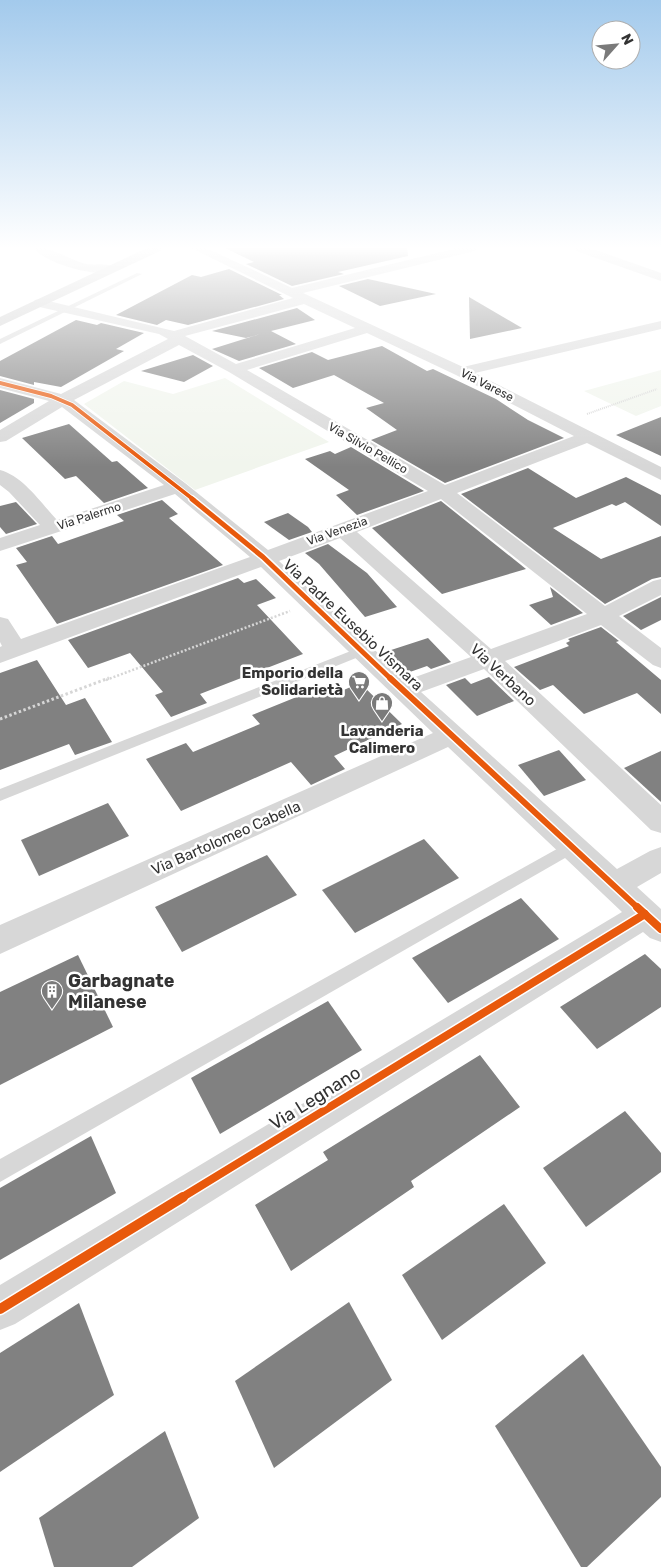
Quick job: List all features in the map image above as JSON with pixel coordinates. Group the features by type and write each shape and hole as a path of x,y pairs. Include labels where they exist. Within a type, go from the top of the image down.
{"street":[{"name":"Via Silvio Pellico","path":"124,321 151,327 177,337 442,491 661,660"},
{"path":"0,437 62,400 177,337 231,321"},
{"name":"Via Varese","path":"354,321 461,372 661,474"},
{"path":"461,372 661,325"},
{"path":"234,369 369,328"},
{"name":"Via Padre Eusebio Vismara","path":"0,383 62,400 72,405 263,557 361,651 653,921"},
{"name":"Via Venezia","path":"8,652 263,557 343,530 588,437"},
{"path":"0,476 16,488 54,527"},
{"name":"Via Palermo","path":"0,545 178,488"},
{"name":"Via Verbano","path":"343,530 488,659 661,822"},
{"path":"403,690 603,615 661,586"},
{"path":"0,624 8,652"},
{"name":"Via Bartolomeo Cabella","path":"0,940 452,735"},
{"path":"615,884 661,859"},
{"name":"Via Legnano","path":"0,1309 653,921"}],"lane":[{"path":"0,342 42,321"},
{"path":"0,796 361,651"},
{"path":"0,1172 573,846"}],"path":[{"path":"561,423 657,390"},
{"path":"0,719 312,603"}],"shaded area":[{"path":"661,370 661,406 636,416 584,391"},
{"path":"225,378 329,442 195,490 84,404 124,381 173,394"}],"building":[{"path":"74,321 97,325 101,323 144,333 116,349 124,351 61,387 34,382 34,385 0,376 0,361"},
{"path":"141,321 164,321 157,325"},
{"path":"171,321 202,321 188,325"},
{"path":"248,321 310,321 271,331 296,344 239,361 212,349 260,334 246,338 212,331"},
{"path":"470,321 510,321 522,328 470,339"},
{"path":"382,346 427,371 433,369 496,399 528,420 564,438 445,483 371,440 397,430 366,408 384,403 334,375 293,388 259,368 312,352 328,360"},
{"path":"193,355 213,366 184,382 141,371"},
{"path":"0,390 34,399 34,403 0,423"},
{"path":"661,417 661,456 616,435"},
{"path":"69,424 112,462 117,461 148,488 104,503 76,476 65,479 22,438"},
{"path":"351,447 424,491 357,515 336,495 349,490 305,459 330,451 335,454"},
{"path":"528,468 576,498 626,477 661,495 661,526 625,502 616,506 612,504 553,528 601,559 661,536 661,577 652,579 605,604 461,494"},
{"path":"162,500 178,514 169,518 223,565 57,624 16,565 27,562 16,548 52,536 58,544 124,521 117,515"},
{"path":"441,501 526,569 442,594 372,528"},
{"path":"16,502 37,524 6,534 0,527 0,506"},
{"path":"288,513 312,532 289,540 264,522"},
{"path":"328,544 367,573 397,607 365,617 319,564 305,553"},
{"path":"238,578 244,583 256,579 276,598 257,605 303,654 200,694 207,703 171,717 155,695 163,692 130,653 88,668 68,640"},
{"path":"550,587 583,613 551,625 529,605 553,597"},
{"path":"661,597 661,620 641,630 623,616"},
{"path":"601,627 661,680 661,714 637,693 584,714 553,685 540,690 514,667 569,646 566,643 570,641 568,639"},
{"path":"428,638 451,662 431,669 427,666 407,673 388,651"},
{"path":"37,660 66,705 85,698 112,742 75,755 69,744 0,770 0,673"},
{"path":"489,677 514,701 477,716 446,685 465,678 471,684"},
{"path":"331,683 339,692 360,683 402,724 334,756 345,769 311,785 291,762 181,811 146,759 186,743 193,752 260,724 252,715"},
{"path":"559,750 586,780 544,796 518,765"},
{"path":"661,751 661,802 624,768"},
{"path":"108,803 129,836 39,876 21,840"},
{"path":"424,839 459,878 355,933 322,890"},
{"path":"267,855 297,895 182,952 155,907"},
{"path":"521,898 559,939 448,1003 412,958"},
{"path":"645,954 661,969 661,1007 597,1049 560,1007"},
{"name":"Garbagnate Milanese","path":"78,955 113,1027 0,1085 0,992"},
{"path":"328,1001 362,1050 220,1134 191,1078"},
{"path":"480,1055 520,1107 411,1181 414,1187 291,1271 255,1205 328,1160 323,1152"},
{"path":"625,1111 661,1153 661,1172 586,1227 543,1168"},
{"path":"91,1136 116,1193 0,1260 0,1188"},
{"path":"504,1204 546,1263 442,1340 402,1275"},
{"path":"349,1302 392,1380 274,1468 235,1381"},
{"path":"79,1303 114,1395 0,1472 0,1353"},
{"path":"583,1354 661,1467 661,1497 587,1567 581,1567 495,1426"},
{"path":"165,1431 199,1518 132,1567 54,1567 39,1518"}],"cycle path":[{"path":"0,383 51,396 72,405 178,487 263,557 361,651 661,929"},
{"path":"0,1309 645,914"}],"place":[{"name":"Emporio della Solidarietà","path":"359,701"},
{"name":"Lavanderia Calimero","path":"382,722"},
{"name":"Garbagnate Milanese","path":"52,1010"}]}
